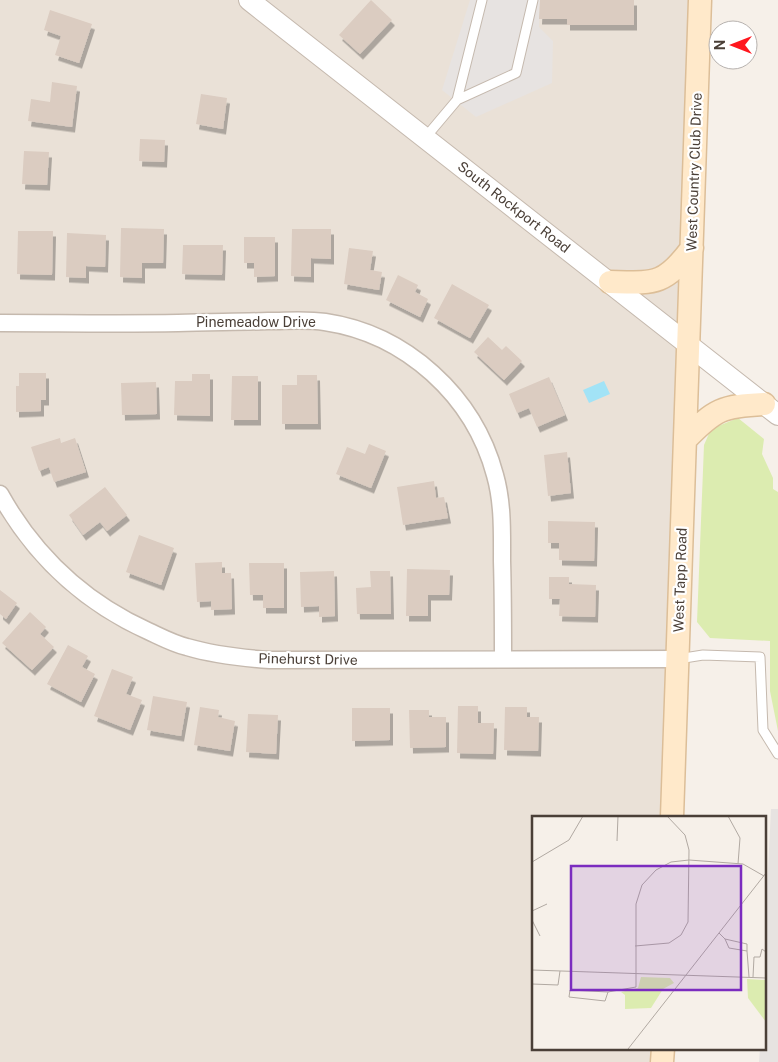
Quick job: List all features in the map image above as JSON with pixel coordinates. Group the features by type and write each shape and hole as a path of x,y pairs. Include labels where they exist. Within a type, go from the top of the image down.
{"main road":[{"name":"West Country Club Drive","path":"688,344 700,0"},
{"path":"610,282 644,283 657,281 678,266 692,248"},
{"name":"West Tapp Road","path":"672,816 688,344"},
{"path":"685,440 702,422 715,412 735,406 771,410"}],"street":[{"name":"South Rockport Road","path":"249,0 771,410"},
{"name":"Pinemeadow Drive","path":"0,322 133,324 296,320 325,322 356,329 408,354 434,373 452,392 487,447 496,476 501,502 503,660"},
{"name":"Pinehurst Drive","path":"0,494 10,511 44,557 82,592 124,620 186,647 239,658 270,660 678,660"}],"lane":[{"path":"457,100 482,0"},
{"path":"425,138 457,100 516,73 533,0"},
{"path":"678,660 703,655 760,658 763,730 778,754"}],"shaded area":[{"path":"0,0 709,0 680,816 532,816 532,1050 672,1050 672,1062 0,1062"},
{"path":"470,0 540,0 539,27 553,41 552,83 476,117 442,90"},
{"path":"771,809 778,809 778,1062 759,1062 760,1050 766,1050 766,911"}],"green space":[{"path":"738,418 764,439 762,454 773,478 773,489 778,492 778,731 770,691 770,641 710,638 697,622 704,445 711,429"}],"water":[{"path":"604,381 610,394 589,403 583,390"}],"building":[{"path":"371,0 392,20 360,54 339,35"},
{"path":"540,0 634,0 634,25 567,25 567,19 539,19"},
{"path":"50,10 92,24 79,63 55,55 61,36 44,30"},
{"path":"52,82 77,86 72,127 28,121 31,99 50,102"},
{"path":"201,94 227,98 223,129 196,124"},
{"path":"140,139 165,140 164,162 139,161"},
{"path":"24,151 49,152 47,185 22,184"},
{"path":"121,228 164,229 163,263 142,263 142,278 120,277"},
{"path":"292,229 331,229 331,259 311,258 311,277 291,276"},
{"path":"18,231 53,231 52,275 17,274"},
{"path":"67,233 106,235 105,267 86,266 86,278 66,277"},
{"path":"244,237 275,237 275,276 254,277 254,263 244,263"},
{"path":"183,245 223,245 222,275 182,274"},
{"path":"349,248 373,251 370,270 382,272 379,290 344,284"},
{"path":"398,275 418,285 415,292 428,299 420,317 386,300"},
{"path":"452,284 489,305 470,338 434,318"},
{"path":"488,337 502,350 506,346 522,361 504,380 474,352"},
{"path":"19,373 46,373 46,400 41,400 41,411 16,412 16,386 19,386"},
{"path":"192,374 210,374 210,416 174,415 175,381 192,381"},
{"path":"297,375 317,375 318,424 282,424 282,385 297,385"},
{"path":"232,376 258,376 258,420 231,420"},
{"path":"549,377 565,415 537,427 529,408 517,413 509,394"},
{"path":"156,382 157,414 122,415 121,383"},
{"path":"60,438 61,443 75,438 86,472 54,482 49,467 39,471 31,447"},
{"path":"369,444 386,451 371,488 336,474 347,447 365,454"},
{"path":"567,452 571,493 548,496 544,455"},
{"path":"434,481 436,498 444,497 448,518 403,525 397,487"},
{"path":"105,487 127,515 107,531 100,522 83,535 69,515"},
{"path":"548,521 595,522 594,561 559,560 559,543 548,543"},
{"path":"139,535 174,548 161,585 126,572"},
{"path":"222,562 222,573 231,573 232,609 211,610 211,601 197,602 195,563"},
{"path":"249,563 284,563 284,608 263,608 263,595 250,595"},
{"path":"407,569 450,570 449,595 428,595 428,616 406,616"},
{"path":"334,571 335,616 319,617 319,606 301,607 300,572"},
{"path":"370,571 390,571 391,614 357,614 356,588 371,587"},
{"path":"549,577 569,577 569,584 596,585 595,617 559,616 560,599 549,599"},
{"path":"0,590 17,603 6,619 0,614"},
{"path":"30,612 46,627 40,634 54,647 32,670 2,643"},
{"path":"68,645 88,656 82,667 95,674 81,702 47,684"},
{"path":"112,669 133,677 126,694 142,700 130,730 94,716"},
{"path":"153,696 187,702 181,736 147,730"},
{"path":"458,706 478,706 478,723 494,723 493,754 457,753"},
{"path":"200,707 219,710 218,717 235,721 230,751 194,745"},
{"path":"505,707 527,707 527,717 539,717 538,751 504,750"},
{"path":"352,708 390,708 390,740 352,741"},
{"path":"409,710 429,710 429,717 446,717 446,747 410,748"},
{"path":"248,714 278,715 276,754 246,752"}]}
